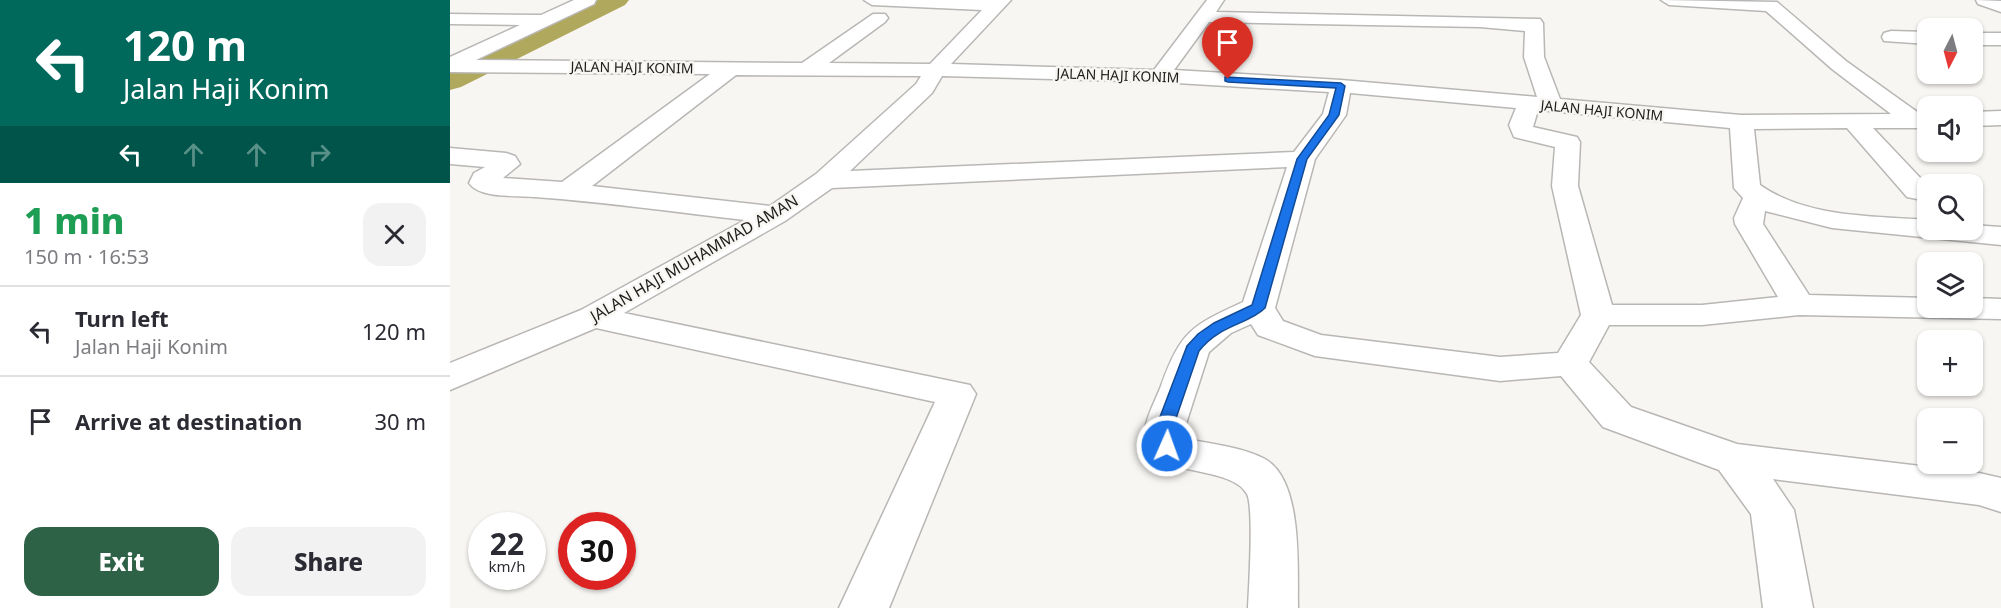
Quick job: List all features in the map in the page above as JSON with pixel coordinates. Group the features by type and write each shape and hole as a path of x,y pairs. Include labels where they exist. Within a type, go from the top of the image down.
{"street":[{"path":"453,66 588,0"},
{"path":"872,0 1001,2"},
{"path":"1160,76 1216,0"},
{"path":"1669,0 1771,6 1839,65 1917,118"},
{"path":"1984,0 2001,7"},
{"name":"JALAN HAJI MUHAMMAD AMAN","path":"450,378 492,357 593,317 775,215 825,180 924,88 935,70 1001,2"},
{"path":"1202,17 1534,24 1534,57 1540,104 1521,125 1521,132 1568,142 1565,186 1598,315 1570,364"},
{"path":"807,69 879,18"},
{"path":"450,19 546,20"},
{"path":"1891,38 1917,38"},
{"path":"1983,39 2001,39"},
{"name":"JALAN HAJI KONIM","path":"453,66 935,70 1160,76 1341,86 1741,122 1917,121"},
{"path":"568,191 730,69"},
{"path":"1341,86 1334,115 1302,159 1258,308 1270,328 1316,345 1500,369 1570,364"},
{"path":"1983,119 2001,118"},
{"path":"1853,121 1917,191"},
{"path":"1741,122 1747,188 1757,198 1788,209 1830,219 1917,228"},
{"path":"450,156 506,161 507,164 483,179 482,183 489,185 568,191 775,215"},
{"path":"825,180 1302,159"},
{"path":"1757,198 1748,218 1749,224 1799,304"},
{"path":"1983,234 2001,236"},
{"path":"1598,315 1702,315 1799,304 2001,309"},
{"path":"1258,308 1219,326 1203,337 1192,350 1164,430 1167,446 1176,451 1250,469 1269,491 1274,561 1274,608"},
{"path":"593,317 957,394 864,608"},
{"path":"1570,364 1617,417 1734,459 1979,489 2001,495"},
{"path":"1734,459 1772,510 1788,608"}],"waterway":[{"path":"450,81 617,0"}],"route":[{"path":"1167,446 1164,430 1192,350 1203,337 1219,326 1258,308 1291,189 1302,159 1334,115 1341,86 1228,79"}]}
